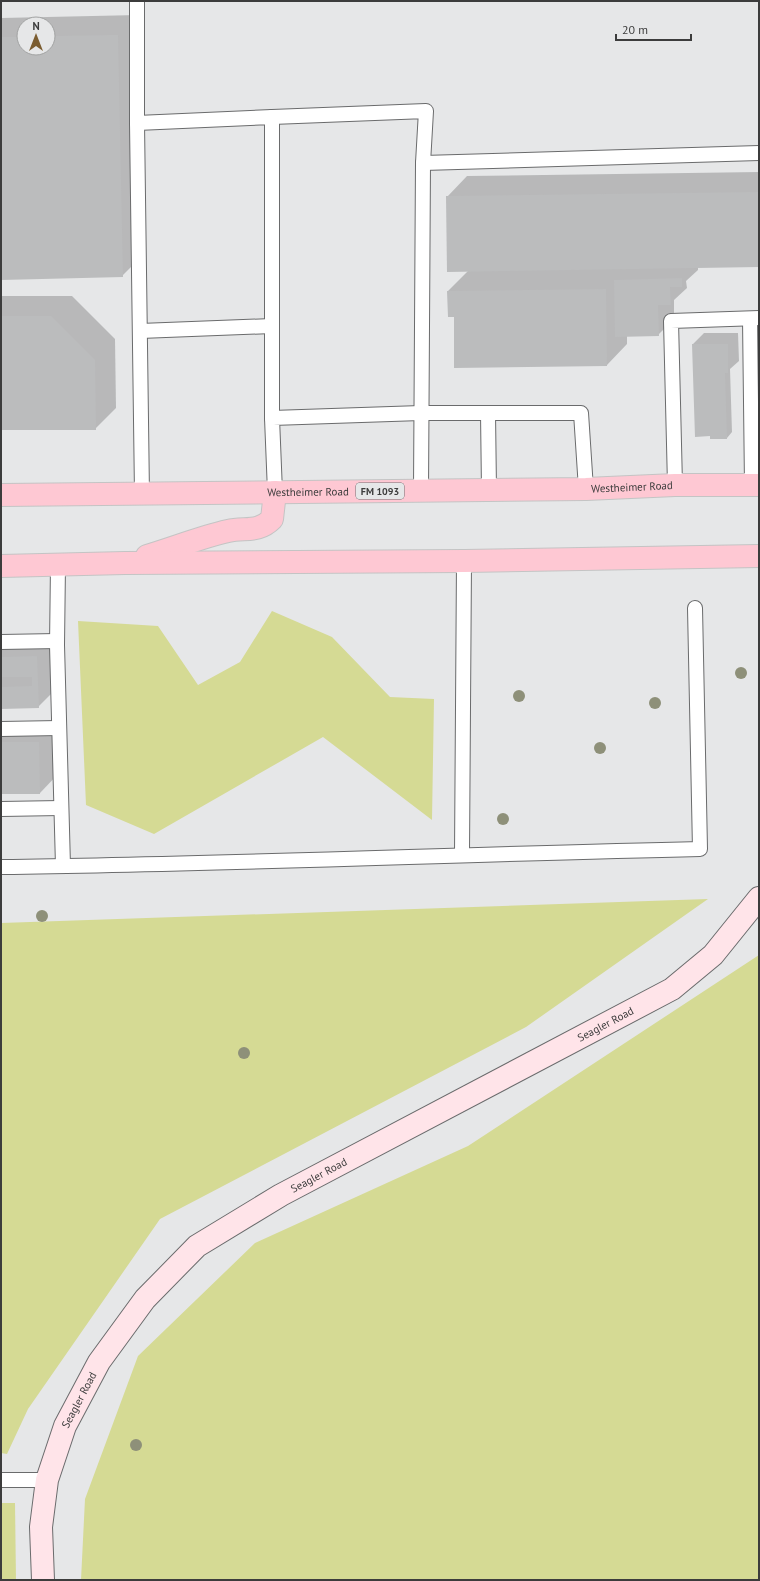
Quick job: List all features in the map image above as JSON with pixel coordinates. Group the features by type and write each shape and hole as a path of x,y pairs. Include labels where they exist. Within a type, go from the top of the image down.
{"main road":[{"name":"Westheimer Road","path":"1,495 586,489 675,484 755,485"},
{"path":"125,563 229,531 258,529 272,520 275,492"},
{"path":"1,566 125,563 464,561 759,556"}],"street":[{"name":"Seagler Road","path":"43,1580 41,1527 47,1480 65,1426 99,1362 145,1299 197,1246 281,1195 672,989 713,955 758,897"}],"lane":[{"path":"137,1 137,123 142,494"},
{"path":"137,123 426,111 423,163 421,490"},
{"path":"272,117 272,418 275,492"},
{"path":"423,163 759,153"},
{"path":"675,484 671,322 755,318 755,485"},
{"path":"140,331 272,326"},
{"path":"272,418 421,413 581,413 586,489"},
{"path":"488,413 490,490"},
{"path":"462,854 464,561"},
{"path":"58,565 57,641 63,866"},
{"path":"1,867 700,849 695,608"},
{"path":"1,642 57,641"},
{"path":"1,729 59,728"},
{"path":"1,809 61,808"},
{"path":"1,1480 47,1480"}],"green space":[{"path":"272,611 332,637 390,697 434,699 432,820 323,737 154,834 86,805 78,621 158,626 198,685 240,662"},
{"path":"708,899 526,1027 160,1219 28,1409 7,1454 1,1453 1,923"},
{"path":"759,955 759,1580 81,1580 85,1499 138,1356 255,1243 468,1146"},
{"path":"1,1503 15,1503 16,1580 1,1580"}],"building":[{"path":"118,35 123,277 1,280 1,37 16,37 16,56 56,56 56,36"},
{"path":"759,192 759,267 447,272 446,196"},
{"path":"682,278 682,287 670,287 671,305 658,305 659,336 615,337 614,280"},
{"path":"606,289 607,366 454,368 454,317 448,317 447,291"},
{"path":"1,316 51,316 95,360 96,430 1,430"},
{"path":"692,344 728,344 728,373 725,373 727,439 710,439 710,436 695,437"},
{"path":"37,656 39,708 1,709 1,687 32,686 32,677 1,677 1,657"},
{"path":"1,742 39,742 40,794 1,794"}]}
